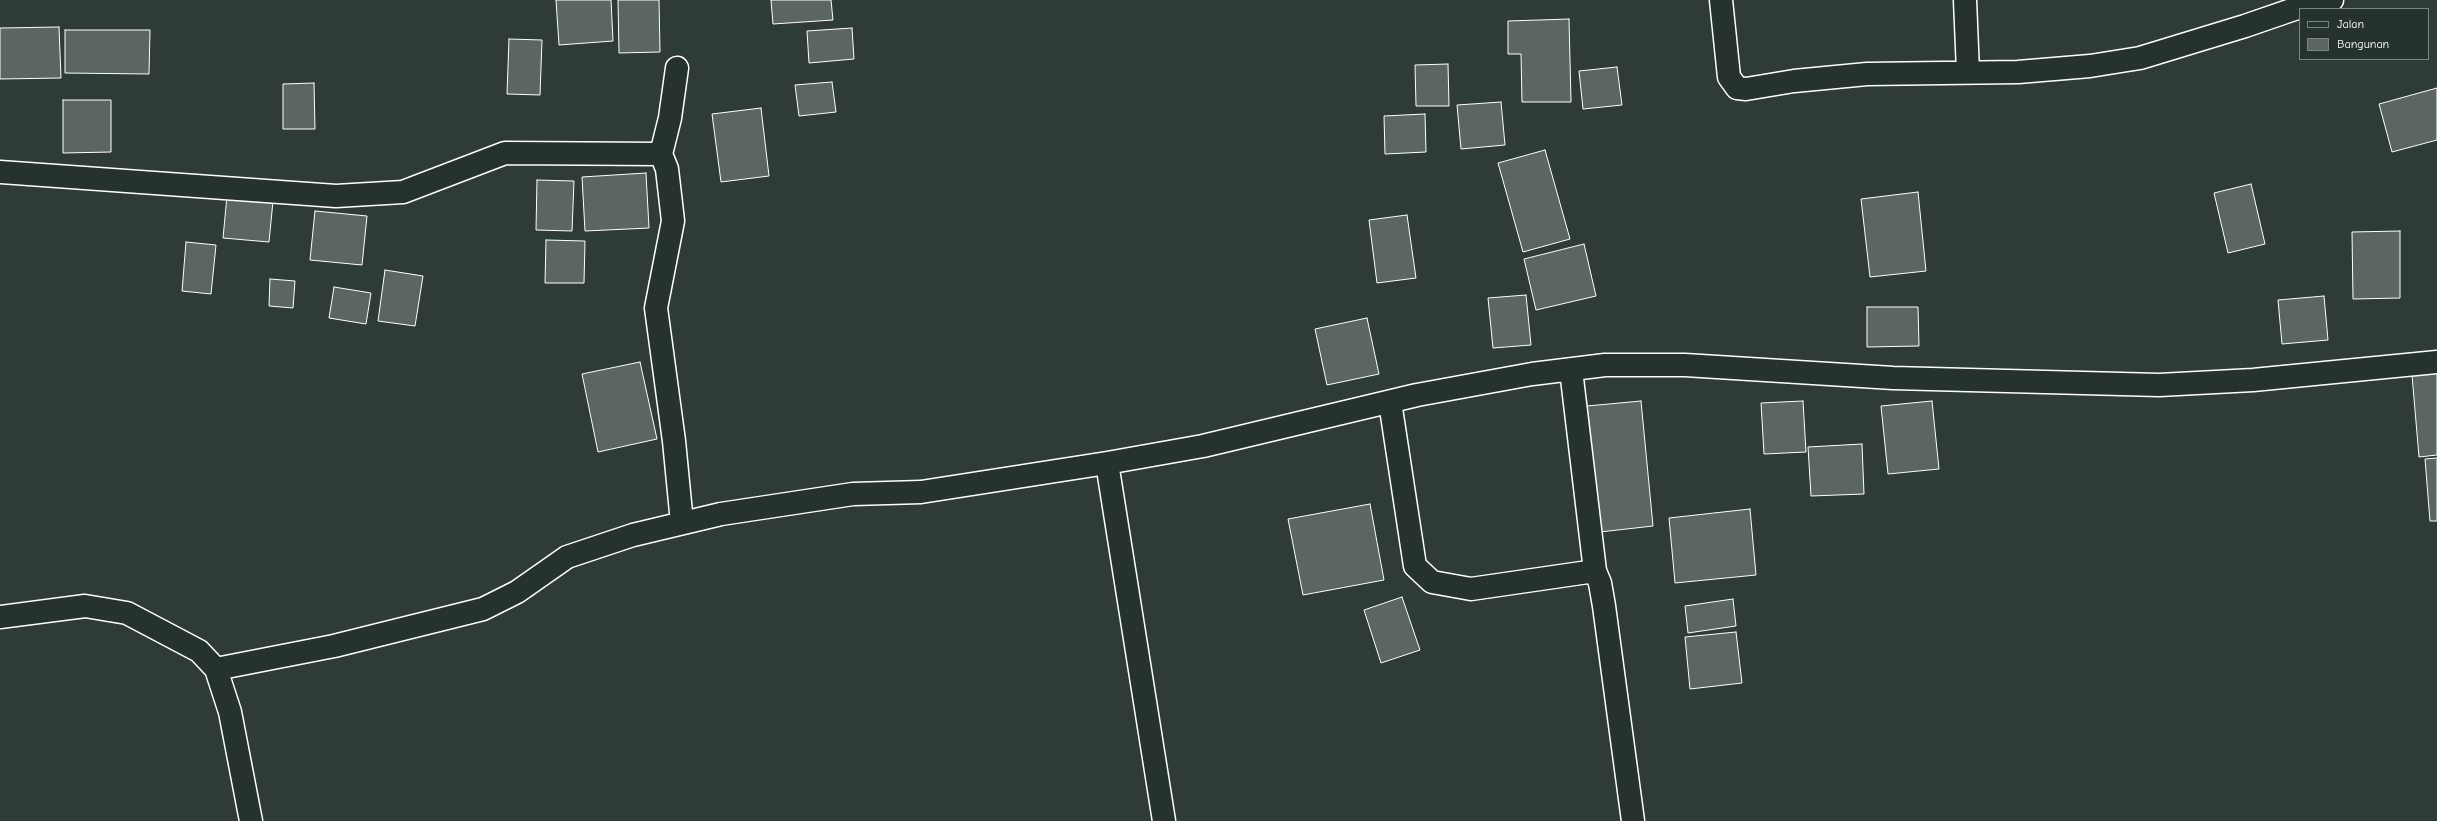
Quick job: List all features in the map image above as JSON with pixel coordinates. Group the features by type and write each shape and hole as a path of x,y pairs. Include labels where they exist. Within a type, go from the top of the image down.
{"street":[{"path":"1721,0 1730,77 1737,88 1746,90 1794,81 1867,74 2018,72 2090,66 2140,58 2245,26 2303,6 2332,0"},
{"path":"1965,0 1968,72"},
{"path":"677,68 670,118 661,154 667,169 673,221 656,308 674,441 682,523"},
{"path":"0,172 336,196 403,192 471,164 505,153 661,154"},
{"path":"216,668 334,646 483,610 517,592 567,557 633,535 721,514 852,494 921,492 1203,446 1417,395 1532,374 1604,365 1685,365 1893,378 2159,385 2253,380 2437,362"},
{"path":"1571,370 1595,571 1600,583 1604,606 1633,821"},
{"path":"1390,402 1415,566 1432,582 1471,589 1595,571"},
{"path":"1107,462 1164,821"},
{"path":"0,617 85,606 127,614 199,651 216,668 230,712 251,821"}],"building":[{"path":"556,0 611,0 613,41 559,45"},
{"path":"618,0 659,0 660,52 619,53"},
{"path":"771,0 831,0 833,20 773,24"},
{"path":"1569,19 1571,102 1522,102 1521,54 1508,54 1508,21"},
{"path":"59,27 61,78 0,79 0,28"},
{"path":"852,28 854,59 809,63 807,31"},
{"path":"65,30 150,30 149,74 65,73"},
{"path":"509,39 542,40 540,95 507,94"},
{"path":"1448,64 1449,106 1416,106 1415,65"},
{"path":"1617,67 1622,105 1583,109 1579,71"},
{"path":"832,82 836,112 799,116 795,85"},
{"path":"314,83 315,129 283,129 283,84"},
{"path":"2437,88 2437,140 2392,152 2379,104"},
{"path":"63,100 111,100 111,152 63,153"},
{"path":"1501,102 1505,145 1461,149 1457,105"},
{"path":"761,108 769,176 721,182 712,114"},
{"path":"1425,114 1426,152 1385,154 1384,116"},
{"path":"1545,150 1570,239 1523,252 1498,163"},
{"path":"646,173 649,228 585,231 582,177"},
{"path":"537,180 574,181 572,231 536,230"},
{"path":"2251,184 2265,244 2228,253 2214,193"},
{"path":"1918,192 1926,271 1870,277 1861,199"},
{"path":"227,196 273,201 269,242 223,238"},
{"path":"315,211 367,216 362,265 310,260"},
{"path":"1407,215 1416,278 1377,283 1369,220"},
{"path":"2400,231 2400,298 2353,299 2352,232"},
{"path":"546,240 585,241 584,283 545,283"},
{"path":"186,242 216,245 211,294 182,291"},
{"path":"1584,244 1596,296 1536,310 1524,259"},
{"path":"385,270 423,276 415,326 378,321"},
{"path":"270,279 295,281 293,308 269,306"},
{"path":"334,287 371,293 366,324 329,318"},
{"path":"1526,295 1531,345 1493,348 1488,298"},
{"path":"2324,296 2328,340 2282,344 2278,300"},
{"path":"1867,307 1918,307 1919,346 1867,347"},
{"path":"1367,318 1379,374 1327,385 1315,329"},
{"path":"640,362 657,439 598,452 582,374"},
{"path":"2437,373 2437,455 2419,457 2412,375"},
{"path":"1641,401 1653,526 1600,532 1587,406"},
{"path":"1803,401 1806,452 1764,454 1761,403"},
{"path":"1932,401 1939,469 1888,474 1881,406"},
{"path":"1862,444 1864,494 1811,496 1808,447"},
{"path":"2437,458 2437,521 2430,521 2425,459"},
{"path":"1370,504 1384,580 1303,595 1288,519"},
{"path":"1750,509 1756,575 1675,583 1669,518"},
{"path":"1402,597 1420,650 1381,663 1364,610"},
{"path":"1733,599 1736,626 1688,633 1685,606"},
{"path":"1736,632 1742,683 1690,689 1685,637"}]}
